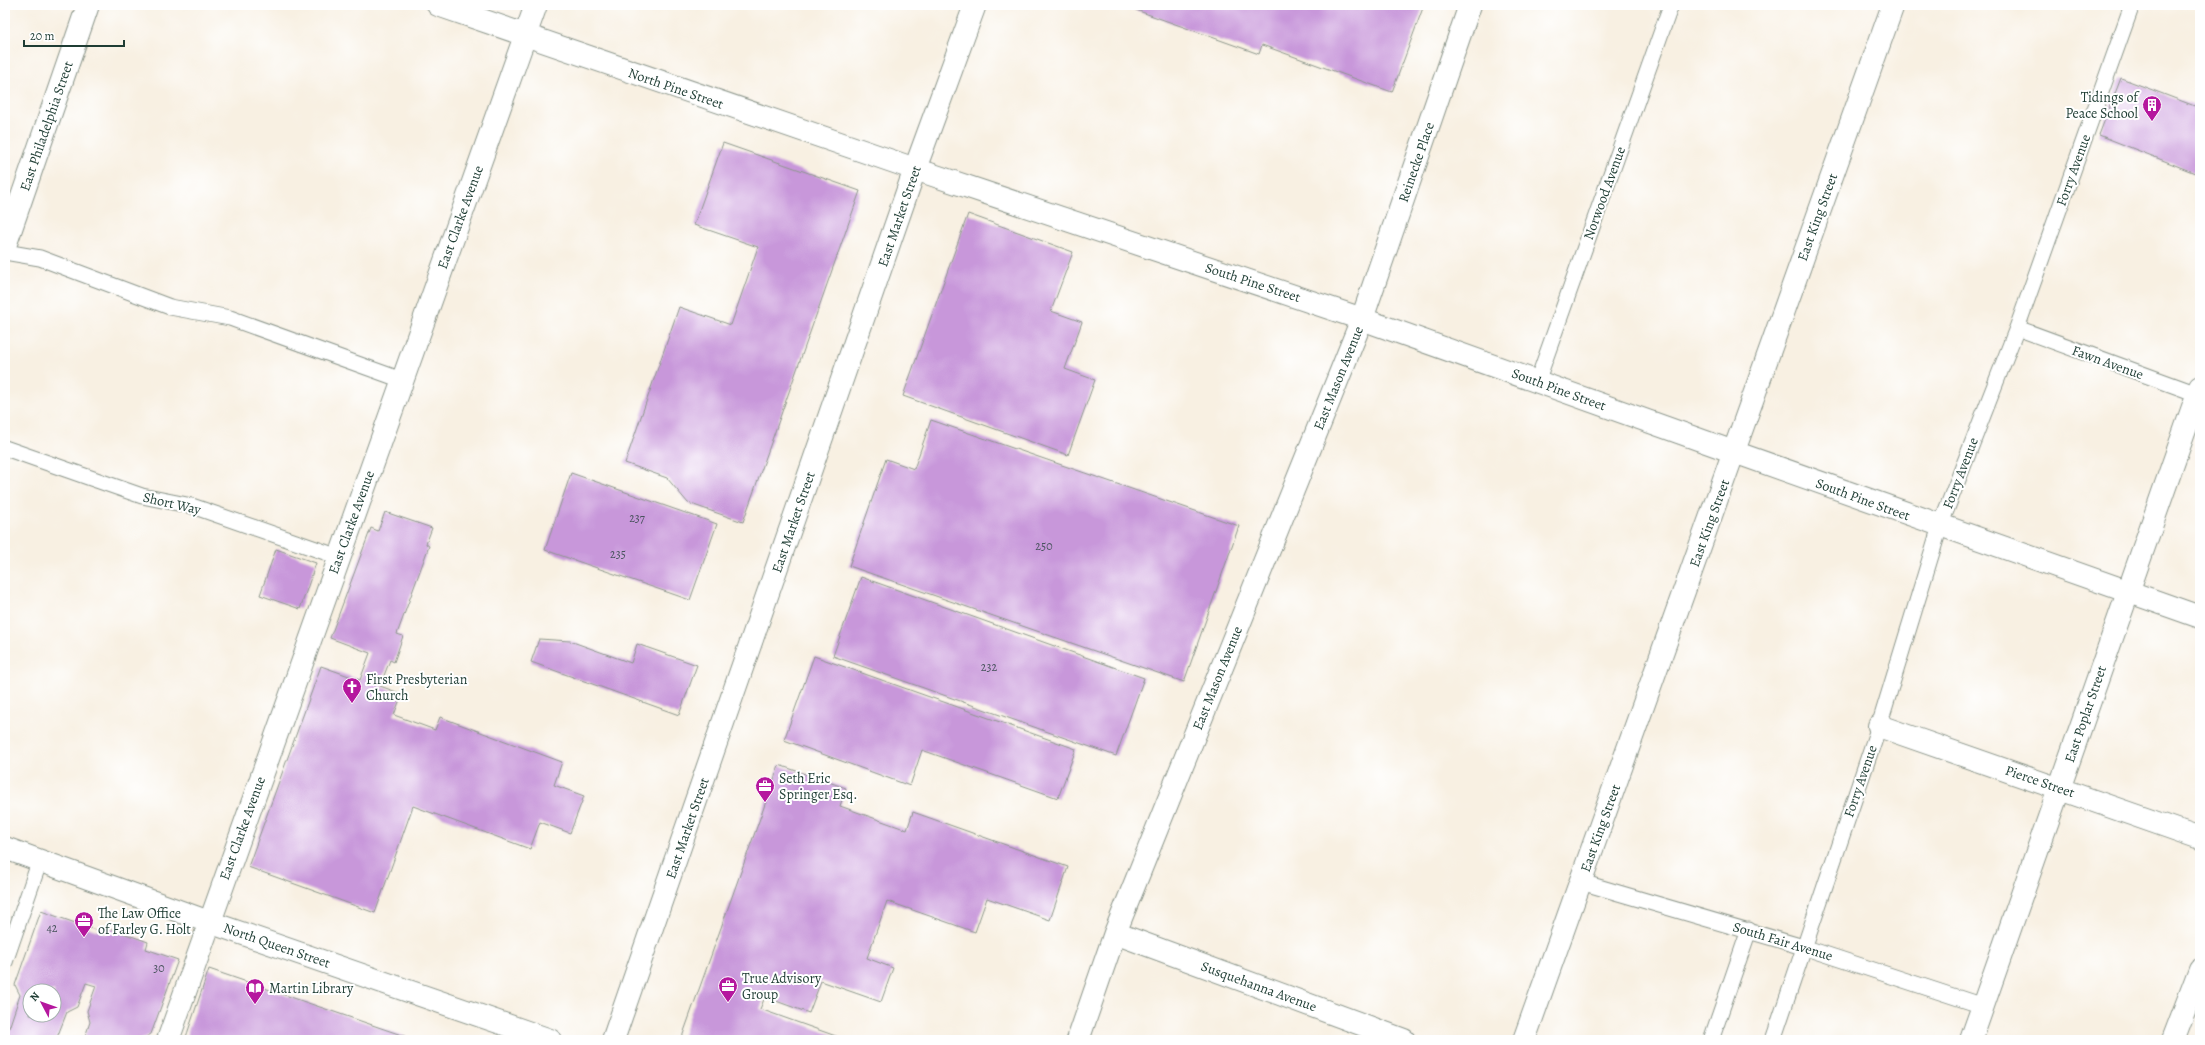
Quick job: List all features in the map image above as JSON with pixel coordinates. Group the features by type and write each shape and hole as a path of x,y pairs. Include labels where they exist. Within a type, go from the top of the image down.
{"street":[{"name":"East Philadelphia Street","path":"5,246 88,5"},
{"name":"North Pine Street","path":"438,5 914,169"},
{"name":"East Clarke Avenue","path":"168,1040 536,5"},
{"name":"East Market Street","path":"613,1040 914,169 975,5"},
{"name":"Reinecke Place","path":"1362,319 1470,5"},
{"name":"East King Street","path":"1524,1040 1893,5"},
{"name":"South Pine Street","path":"914,169 1362,319 1940,526 2200,617"},
{"name":"East Mason Avenue","path":"1078,1040 1114,933 1362,319"},
{"name":"East Poplar Street","path":"1971,1040 2199,392"},
{"name":"Pierce Street","path":"1879,726 2200,838"},
{"name":"North Queen Street","path":"5,848 209,922 550,1040"},
{"name":"Susquehanna Avenue","path":"1114,933 1404,1040"},
{"path":"2173,1040 2200,969"}],"lane":[{"name":"Norwood Avenue","path":"1537,382 1671,5"},
{"name":"Forry Avenue","path":"1772,1040 1879,726 1940,526 2017,328 2132,5"},
{"path":"5,252 40,258 170,307 230,318 402,380"},
{"name":"Fawn Avenue","path":"2017,328 2199,392"},
{"name":"Short Way","path":"5,448 142,496 192,506 339,556"},
{"path":"5,962 40,860"},
{"name":"South Fair Avenue","path":"1581,882 1749,930 1983,1006"},
{"path":"1711,1040 1749,930"}],"building":[{"path":"1122,5 1424,5 1392,92 1262,45 1259,54"},
{"name":"Tidings of Peace School","path":"2121,78 2200,108 2200,175 2099,135"},
{"path":"723,143 860,191 743,522 688,503 667,478 625,463 679,307 731,325 758,247 694,225"},
{"path":"968,214 1073,252 1051,311 1082,322 1065,369 1095,380 1068,455 903,396"},
{"path":"931,420 1239,526 1184,682 849,566 886,459 914,469"},
{"path":"571,473 717,524 690,600 545,550"},
{"name":"First Presbyterian Church","path":"385,512 432,528 426,544 429,546 397,634 403,636 394,662 390,660 380,686 402,694 394,715 435,730 440,717 562,762 554,785 584,796 570,833 540,822 530,849 413,806 375,913 248,867 321,666 360,680 370,653 330,638 371,528 378,531"},
{"path":"276,549 316,563 300,609 260,595"},
{"path":"861,577 1144,678 1116,756 833,656"},
{"path":"539,639 570,641 631,663 637,644 697,665 679,715 531,662"},
{"path":"814,656 1076,749 1058,798 922,750 910,786 784,740"},
{"path":"779,765 846,788 840,806 907,830 913,812 1068,867 1050,920 987,898 975,932 887,901 867,958 893,968 881,1002 821,981 809,1013 765,997 760,1009 847,1040 681,1040"},
{"path":"41,911 107,934 109,928 148,942 146,949 178,960 151,1034 141,1040 84,1040 90,1022 87,1011 96,986 86,983 77,1007 67,1012 56,1040 5,1040 20,995 15,985"},
{"name":"Martin Library","path":"209,969 416,1040 185,1040"}],"place":[{"name":"Tidings of Peace School","path":"2152,122"},
{"name":"First Presbyterian Church","path":"352,704"},
{"name":"Seth Eric Springer Esq.","path":"765,803"},
{"name":"The Law Office of Farley G. Holt","path":"84,938"},
{"name":"True Advisory Group","path":"728,1003"},
{"name":"Martin Library","path":"255,1005"}]}
